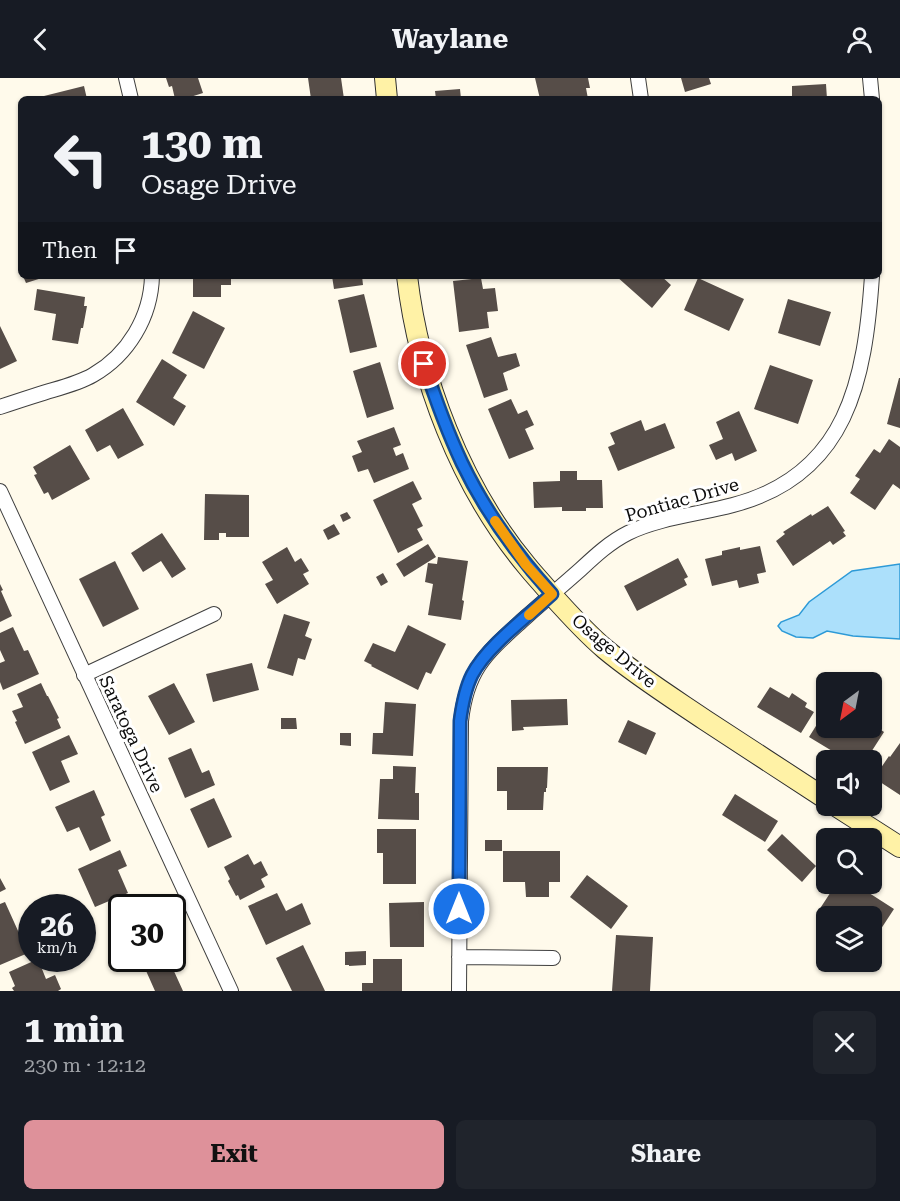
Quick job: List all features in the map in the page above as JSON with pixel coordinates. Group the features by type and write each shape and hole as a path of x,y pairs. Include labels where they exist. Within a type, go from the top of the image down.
{"street":[{"path":"126,78 130,96"},
{"path":"384,78 387,96"},
{"path":"638,78 641,96"},
{"path":"870,78 872,96"},
{"path":"0,406 78,382 114,361 140,327 152,279"},
{"name":"Osage Drive","path":"407,279 424,364 462,463 478,494 526,565 585,632 646,681 816,792"},
{"name":"Pontiac Drive","path":"459,991 460,721 463,702 472,676 491,649 603,549 627,533 664,521 735,505 760,496 786,482 808,466 822,452 836,432 857,383 866,338 872,279"},
{"name":"Saratoga Drive","path":"0,491 231,991"},
{"path":"84,675 214,614"},
{"path":"852,816 900,847"},
{"path":"459,957 553,958"}],"water":[{"path":"900,564 900,639 853,636 827,631 813,638 796,637 782,631 778,626 781,622 799,615 809,602 852,571"}],"building":[{"path":"166,78 198,78 203,93 194,96 174,96 172,86 169,87"},
{"path":"308,78 341,78 344,96 311,96"},
{"path":"535,78 588,78 590,88 586,88 587,96 539,96"},
{"path":"681,78 709,78 711,84 685,92"},
{"path":"826,84 827,96 792,96 792,86"},
{"path":"84,86 86,96 44,96"},
{"path":"460,89 461,96 436,96 435,91"},
{"path":"24,279 39,279 26,283"},
{"path":"193,279 231,279 231,285 221,285 221,297 193,297"},
{"path":"332,279 362,279 363,285 334,289"},
{"path":"481,279 483,289 495,288 498,311 487,312 489,328 459,332 453,281"},
{"path":"619,279 664,279 671,285 652,308"},
{"path":"698,279 744,299 729,331 684,310"},
{"path":"37,289 85,297 84,306 87,306 78,344 52,340 56,314 34,310"},
{"path":"364,294 377,347 350,353 338,300"},
{"path":"788,299 831,312 820,346 778,333"},
{"path":"193,311 225,328 204,369 172,353"},
{"path":"0,326 17,361 0,369"},
{"path":"491,337 498,357 516,353 520,366 503,373 508,390 484,398 466,345"},
{"path":"162,359 187,375 173,398 186,406 174,426 136,402"},
{"path":"380,362 394,409 367,418 353,371"},
{"path":"770,365 813,380 798,424 754,409"},
{"path":"900,378 900,428 887,424"},
{"path":"511,399 518,414 527,410 534,425 525,429 534,449 509,459 488,409"},
{"path":"123,408 144,445 118,459 110,445 97,452 85,430"},
{"path":"739,411 757,451 735,461 732,453 716,460 709,445 723,439 716,422"},
{"path":"641,420 645,431 665,423 675,448 618,471 608,447 615,444 610,433"},
{"path":"394,427 401,445 393,448 396,456 403,453 409,469 374,483 368,469 358,472 352,456 362,452 357,441"},
{"path":"889,439 900,447 900,489 893,484 875,510 850,493 860,479 855,476 874,449 880,453"},
{"path":"70,445 90,479 52,500 48,492 44,494 34,475 37,474 33,467"},
{"path":"560,471 577,471 577,480 602,480 603,508 562,511 562,507 534,508 533,482 560,481"},
{"path":"413,481 422,499 412,504 423,526 417,529 423,540 398,553 373,500"},
{"path":"205,494 249,495 249,537 226,537 226,533 219,533 219,540 204,540"},
{"path":"828,506 846,536 833,545 830,541 793,566 776,541 785,534 783,532"},
{"path":"347,512 351,518 343,522 340,515"},
{"path":"334,524 340,534 328,540 323,530"},
{"path":"162,533 186,569 172,578 161,561 143,572 131,553"},
{"path":"428,544 436,557 404,577 396,564"},
{"path":"760,546 766,572 757,574 759,583 739,588 737,580 712,586 705,559 722,555 722,551"},
{"path":"287,547 295,562 301,558 309,571 303,574 309,584 277,604 265,584 273,580 262,562"},
{"path":"438,557 468,561 461,620 428,615 433,584 425,582 428,563 437,564"},
{"path":"678,558 688,577 684,579 687,585 637,611 624,586"},
{"path":"115,561 139,609 103,627 79,579"},
{"path":"383,573 388,582 381,586 376,577"},
{"path":"0,584 12,616 0,622"},
{"path":"284,614 310,622 305,636 312,639 305,660 298,658 293,676 267,668"},
{"path":"408,625 446,644 431,674 426,672 418,690 364,661 373,643 395,652"},
{"path":"13,627 24,651 28,650 39,674 3,690 0,682 0,663 5,661 0,650 0,633"},
{"path":"252,663 259,690 213,702 206,674"},
{"path":"41,683 59,718 57,719 61,728 25,744 12,711 23,707 17,694"},
{"path":"174,683 195,722 169,735 148,696"},
{"path":"770,687 789,698 792,693 807,703 805,707 814,712 801,733 757,707"},
{"path":"567,699 568,725 523,727 524,730 512,731 511,700"},
{"path":"385,702 416,704 413,756 372,754 373,733 383,733"},
{"path":"281,718 296,718 297,729 281,729"},
{"path":"628,720 656,733 646,755 618,742"},
{"path":"816,726 816,738 880,738 872,750 830,750 809,737"},
{"path":"340,733 351,733 351,746 340,745"},
{"path":"69,735 78,754 61,761 70,782 50,791 32,752"},
{"path":"900,743 900,795 882,783 882,766"},
{"path":"191,748 202,773 209,770 215,785 185,798 168,758"},
{"path":"393,766 416,767 415,793 419,793 419,820 378,819 380,779 393,779"},
{"path":"497,767 548,767 543,810 507,810 507,791 497,791"},
{"path":"94,790 105,815 101,817 111,841 90,851 79,827 67,832 55,807"},
{"path":"735,794 778,821 765,842 722,815"},
{"path":"214,798 232,837 208,848 190,809"},
{"path":"377,829 416,829 416,884 383,884 383,853 377,853"},
{"path":"782,834 816,866 802,882 767,850"},
{"path":"485,840 502,840 502,851 485,851"},
{"path":"120,850 127,866 118,870 128,893 108,894 108,901 96,907 96,894 89,894 78,869"},
{"path":"503,851 560,851 560,882 549,882 549,897 526,897 525,882 503,882"},
{"path":"248,854 254,865 261,861 268,875 261,879 265,887 240,900 228,881 230,879 224,867"},
{"path":"587,875 628,906 611,929 570,897"},
{"path":"0,878 6,889 0,892"},
{"path":"277,893 286,911 302,903 311,924 266,945 248,906"},
{"path":"829,894 871,894 894,909 882,927 882,906 822,906"},
{"path":"5,902 18,931 18,957 0,965 0,904"},
{"path":"424,902 424,947 390,947 389,903"},
{"path":"616,935 653,937 650,991 612,991"},
{"path":"303,945 325,991 292,991 276,958"},
{"path":"366,951 366,965 345,965 345,952"},
{"path":"373,959 402,959 402,991 362,991 362,983 373,983"},
{"path":"18,968 18,972 43,972 46,979 55,975 61,989 58,991 14,991 12,988 15,986 9,972"},
{"path":"147,972 174,972 183,991 155,991"}],"slow traffic":[{"path":"495,521 526,565 552,594 529,615"}],"route":[{"path":"424,364 447,428 478,494 526,565 552,594 491,649 472,676 463,702 460,721 459,909"}]}
